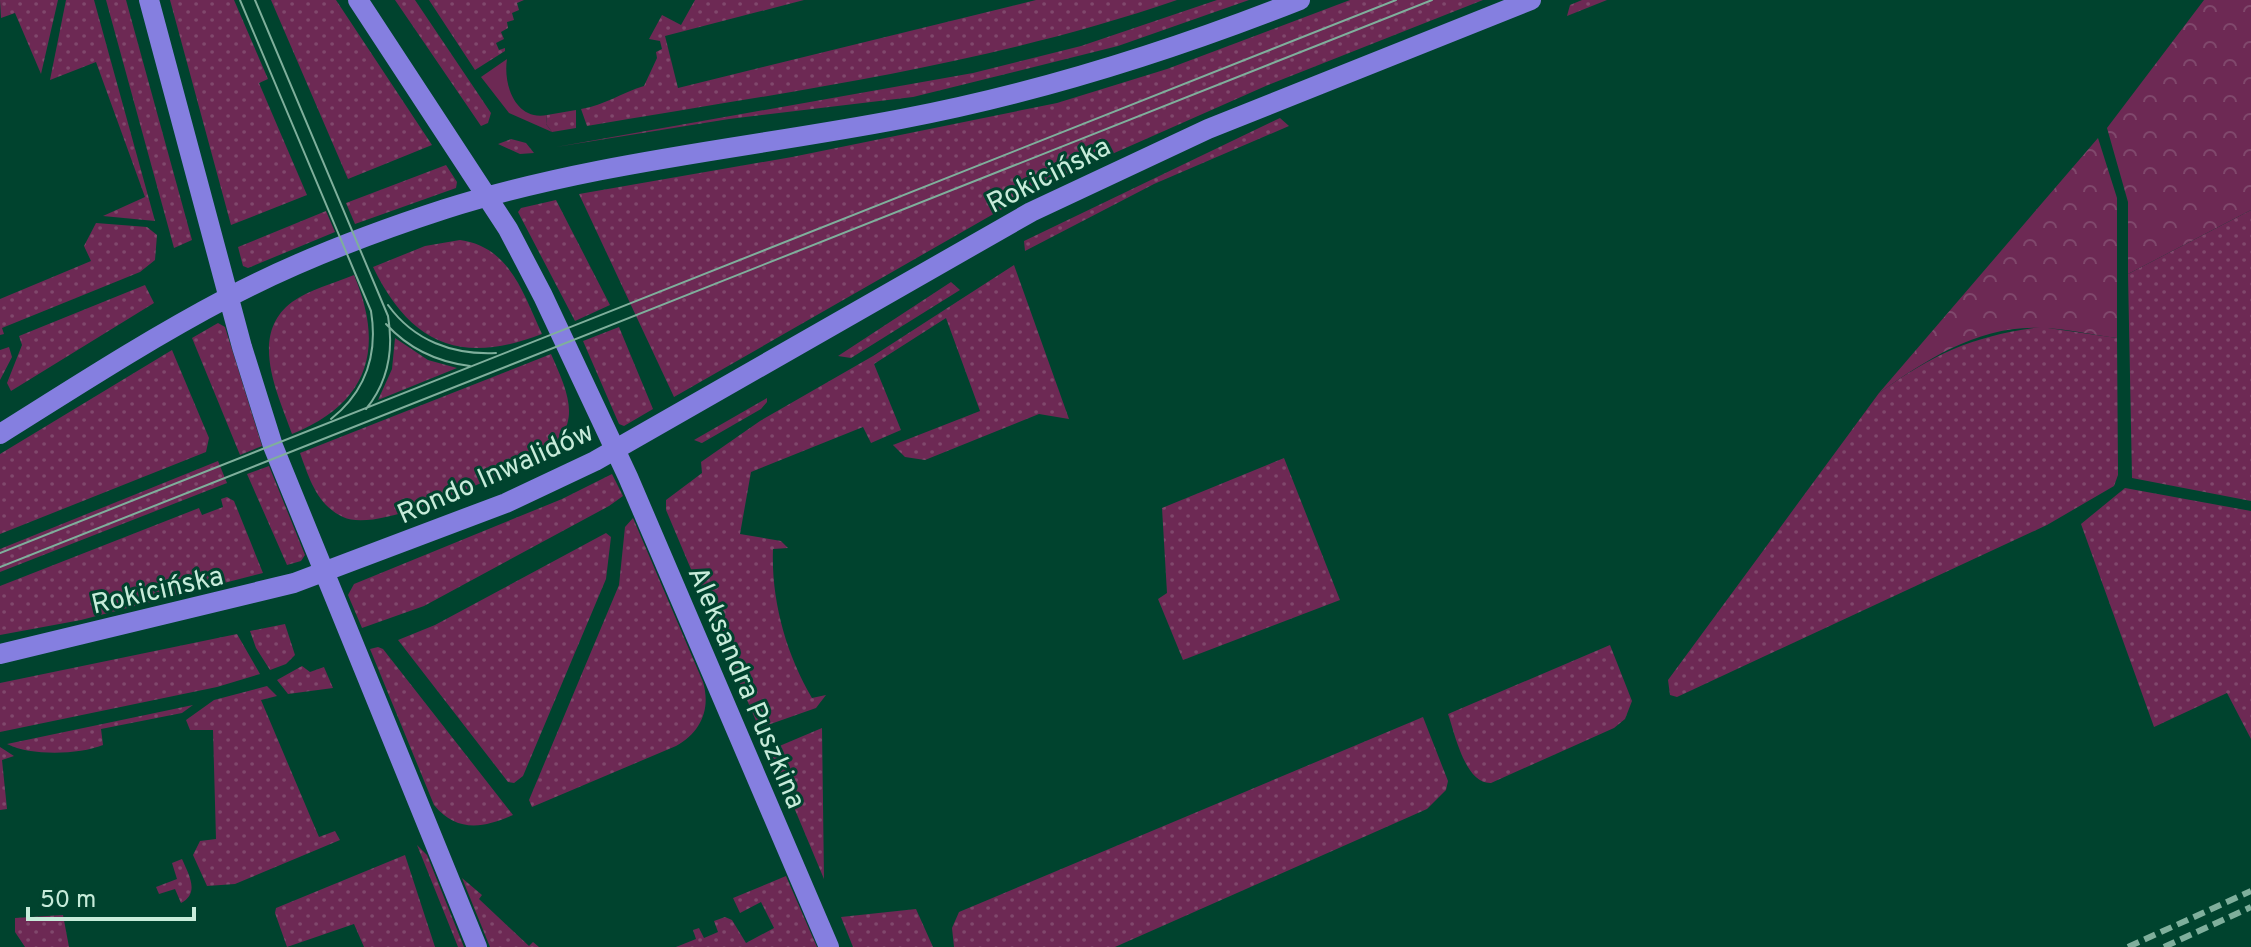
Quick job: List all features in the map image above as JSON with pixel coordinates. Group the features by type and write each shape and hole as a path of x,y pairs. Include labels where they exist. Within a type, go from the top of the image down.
{"main road":[{"path":"149,0 229,297 273,446 477,947"},
{"path":"358,0 488,197"},
{"path":"0,434 229,297 372,236 488,197 552,182 901,119 992,99 1163,50 1300,0"},
{"name":"Rokicińska","path":"615,450 1031,212 1208,129 1531,0"},
{"name":"Rondo Inwalidów","path":"325,573 520,497 615,450 548,306 488,197"},
{"name":"Aleksandra Puszkina","path":"615,450 829,947"},
{"name":"Rokicińska","path":"0,654 180,613 325,573"}],"green space":[{"path":"0,0 58,0 41,74 15,13 1,18"},
{"path":"66,0 94,0 155,221 103,216 145,197 96,62 50,80"},
{"path":"106,0 126,0 192,240 174,248"},
{"path":"170,0 234,0 268,79 259,83 307,195 231,225"},
{"path":"271,0 336,0 432,145 348,179"},
{"path":"395,0 415,0 491,113 488,123 481,126"},
{"path":"429,0 524,0 517,3 519,10 512,13 514,20 507,22 508,28 501,32 504,39 496,43 499,50 505,48 505,51 475,70"},
{"path":"695,0 804,0 665,36 678,88 1036,0 1177,0 1032,43 958,60 811,89 587,126 581,109 644,86 657,58 656,52 662,49 660,41 649,39 662,15 681,25"},
{"path":"1217,0 1249,0 1118,46 913,97 729,119 556,147 973,73 1081,46"},
{"path":"1350,0 1483,0 1268,85 1051,181 674,397 579,194 792,157 1057,103 1167,69"},
{"path":"1582,0 1607,0 1567,16 1570,5"},
{"path":"2204,0 2251,0 2251,210 2128,274 2128,202 2107,128"},
{"path":"507,59 507,79 514,99 527,112 547,115 546,124 552,132 509,113 481,77"},
{"path":"576,110 576,128 552,132 546,124 547,115"},
{"path":"1280,118 1289,126 1154,184 1025,251 1024,241"},
{"path":"2098,138 2117,198 2117,338 2043,328 1998,332 1936,356 1879,393"},
{"path":"511,139 526,143 534,153 520,154 498,144"},
{"path":"446,165 457,182 456,188 355,224 346,203"},
{"path":"556,200 610,305 575,321 518,212 521,208"},
{"path":"2251,210 2251,501 2132,478 2128,274"},
{"path":"326,211 335,232 248,268 243,266 238,247"},
{"path":"96,223 147,227 157,235 155,260 140,272 2,328 4,334 0,335 0,299 91,261 84,246"},
{"path":"460,240 477,244 503,262 521,288 542,334 487,348 463,347 441,341 422,331 404,315 373,267 425,246"},
{"path":"1014,265 1069,419 1039,414 925,460 905,457 893,445 980,411 946,318 874,364 901,430 871,443 863,427 751,472 740,534 781,541 788,548 773,549 775,588 782,626 812,698 826,695 816,708 759,728 727,653 732,650 726,636 720,638 666,510 666,500 702,473 701,462 760,421 873,356"},
{"path":"354,275 368,326 364,370 354,389 339,406 292,434 270,365 271,331 292,302"},
{"path":"951,282 960,290 851,358 838,356"},
{"path":"145,285 154,303 11,391 7,383 22,345 19,336"},
{"path":"218,323 225,327 262,446 240,455 192,338"},
{"path":"619,327 653,409 624,426 619,424 583,341"},
{"path":"2041,327 2117,338 2118,475 2114,486 2047,525 1677,697 1670,695 1668,680 1879,393 1918,367 1955,348 1994,335"},
{"path":"395,338 428,360 457,368 378,400 392,369"},
{"path":"9,347 12,357 0,380 0,350"},
{"path":"172,350 209,438 206,452 0,534 0,454"},
{"path":"551,354 567,397 568,422 563,434 539,457 440,500 384,518 360,520 343,517 334,512 315,490 300,453"},
{"path":"767,398 761,409 702,443 694,440"},
{"path":"1284,458 1340,600 1183,660 1158,599 1167,593 1162,508"},
{"path":"218,461 227,483 0,572 0,549"},
{"path":"269,466 305,555 301,561 287,565 247,474"},
{"path":"612,474 623,496 609,506 424,606 362,628 348,595 354,584 562,499"},
{"path":"2125,488 2251,511 2251,739 2227,693 2154,727 2081,524"},
{"path":"227,497 234,501 263,573 81,620 0,635 0,586 199,508 202,515 223,507 221,499"},
{"path":"633,518 703,682 706,701 702,719 692,734 676,746 532,807 529,800 619,585 625,527"},
{"path":"606,533 611,537 606,579 523,776 514,783 508,782 398,640 435,625"},
{"path":"285,624 295,655 286,664 270,670 256,648 250,631"},
{"path":"237,634 260,674 217,687 0,732 0,683"},
{"path":"1610,645 1632,701 1625,719 1614,728 1491,783 1474,775 1462,756 1448,714"},
{"path":"370,649 383,649 513,815 481,825 461,824 434,805"},
{"path":"302,666 310,672 324,667 333,688 288,694 277,680"},
{"path":"267,686 277,696 261,700 319,837 335,831 340,840 235,884 207,886 193,855 200,841 216,839 213,730 190,730 186,720 214,700"},
{"path":"193,705 182,713 101,729 103,745 93,748 41,752 7,744"},
{"path":"1423,717 1448,781 1446,790 1427,809 1115,947 954,947 952,928 959,912"},
{"path":"822,728 824,879 770,750"},
{"path":"0,747 14,756 2,760 7,809 0,810"},
{"path":"417,845 427,855 464,947 458,947"},
{"path":"405,855 435,947 364,947 354,924 287,947 276,908"},
{"path":"182,859 192,889 181,903 175,889 159,894 156,887 177,879 172,863"},
{"path":"786,876 817,947 676,947 696,939 693,930 699,928 704,938 718,932 714,921 725,917 732,920 746,943 774,928 761,902 740,913 733,898"},
{"path":"462,878 482,895 479,899 529,946 533,942 539,947 490,947"},
{"path":"916,909 933,947 853,947 841,917"},
{"path":"63,915 69,947 25,947 15,932 15,918"}],"tram line":[{"path":"240,0 371,311 373,342 367,371 353,396 331,419"},
{"path":"255,0 388,316 388,366 380,388 366,409"},
{"path":"0,553 1396,0"},
{"path":"0,567 1432,0"},
{"path":"388,305 422,337 450,348 496,353"},
{"path":"386,324 424,352 470,366"}],"railway":[{"path":"2128,947 2251,891"},
{"path":"2164,947 2251,907"}]}
